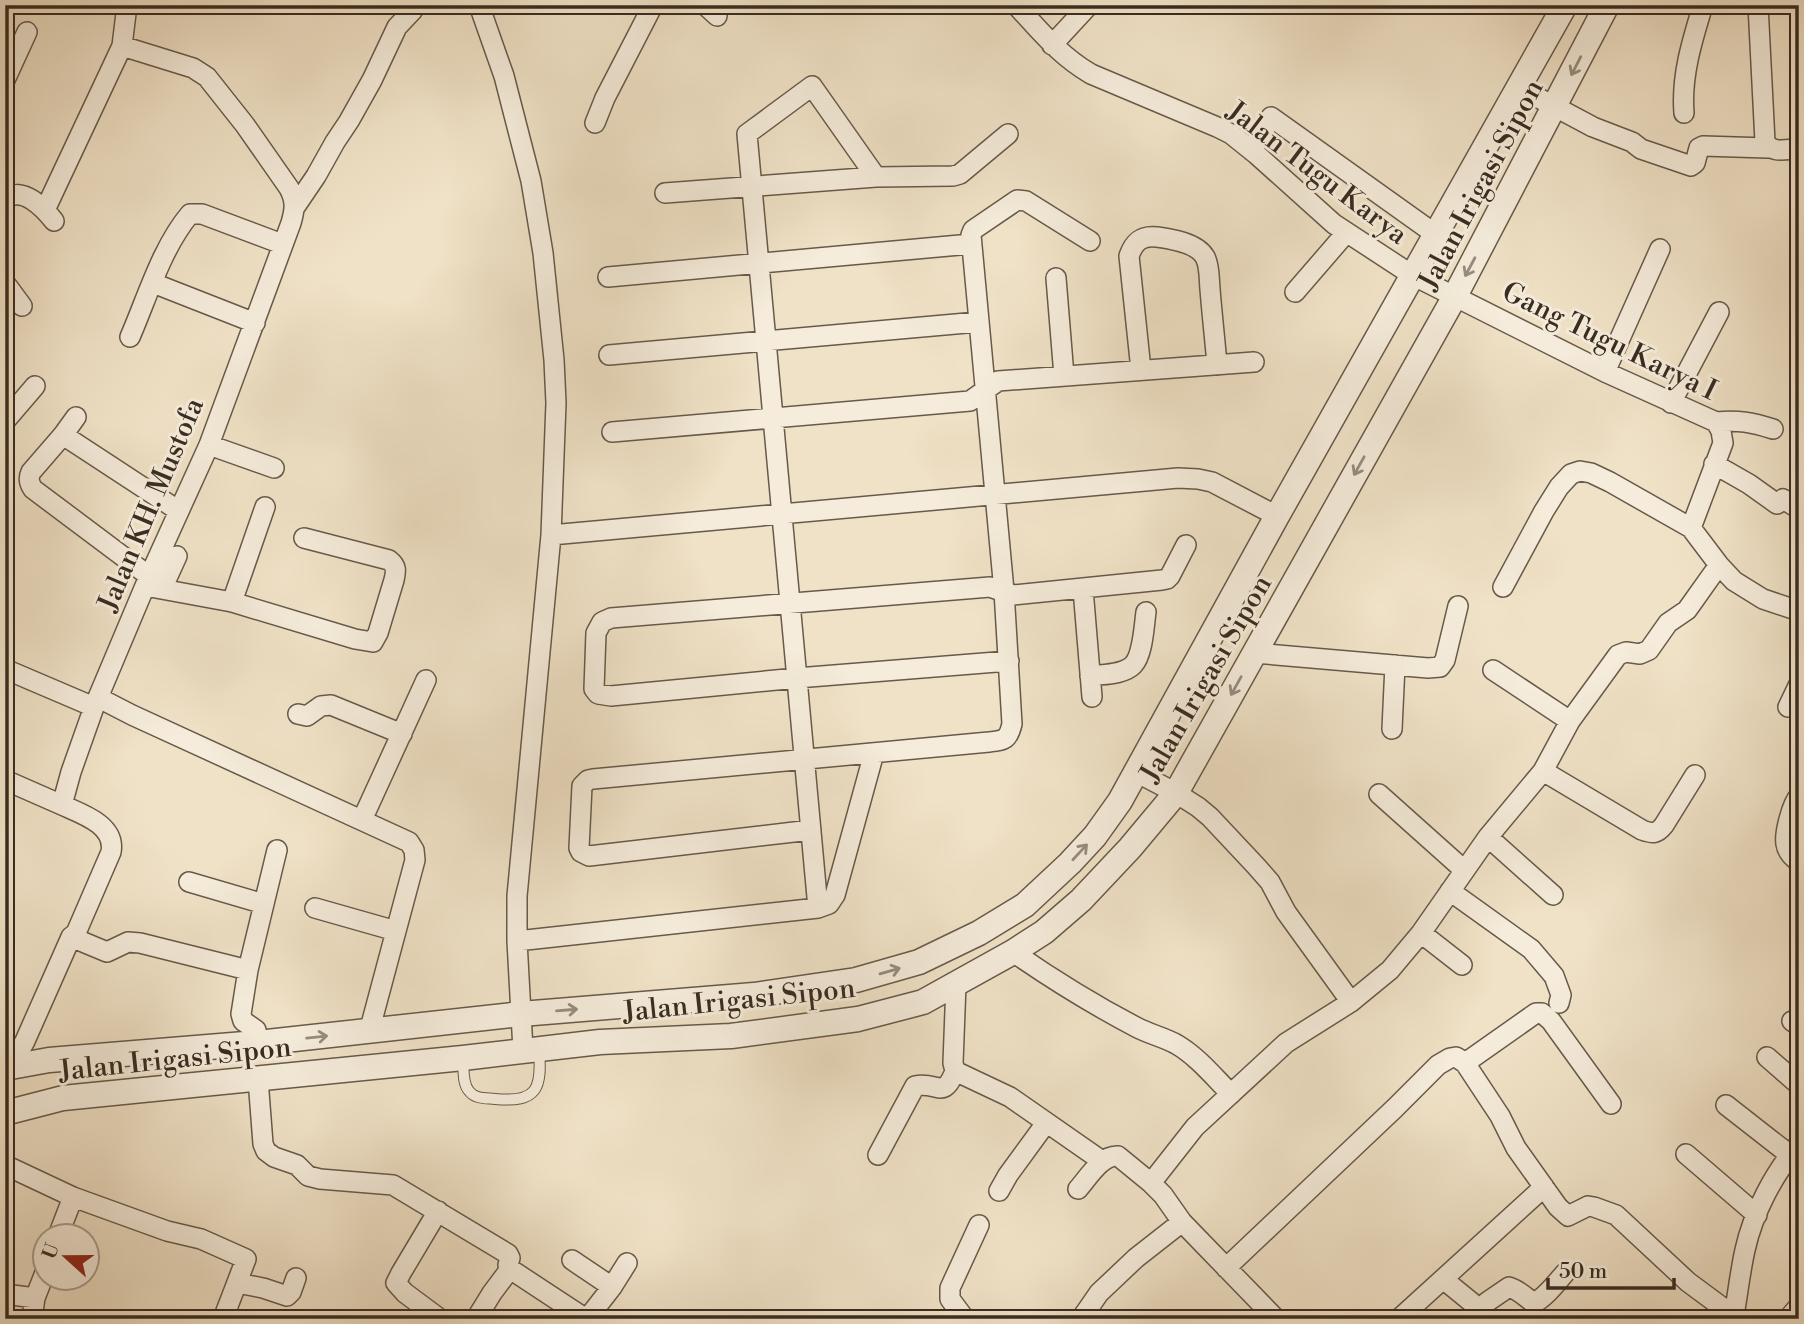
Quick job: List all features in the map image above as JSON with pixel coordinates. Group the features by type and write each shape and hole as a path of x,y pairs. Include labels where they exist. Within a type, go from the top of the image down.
{"street":[{"path":"5,199 10,195 21,195 50,215 122,46 127,5"},
{"path":"479,5 504,76 531,181 550,304 556,403 551,535 517,896 522,1017 528,1048"},
{"path":"595,123 653,5"},
{"name":"Jalan Tugu Karya","path":"1016,5 1068,59 1091,74 1231,134 1346,233 1415,276"},
{"path":"1052,45 1089,5"},
{"name":"Jalan Irigasi Sipon","path":"5,1113 62,1098 463,1058 528,1048 731,1036 858,1020 923,1002 1013,952 1081,900 1175,792 1451,294 1537,97 1565,5"},
{"name":"Jalan Irigasi Sipon","path":"9,1067 48,1060 258,1043 754,995 856,981 919,962 1026,907 1095,836 1139,773 1277,516 1415,276 1435,234 1607,5"},
{"path":"1684,113 1685,71 1703,5"},
{"path":"1758,5 1765,142 1768,148"},
{"name":"Jalan KH. Mustofa","path":"62,805 97,702 152,584 179,512 209,444 255,323 295,206 360,102 397,27 413,10"},
{"path":"5,80 27,32"},
{"path":"122,46 193,68 207,77 289,188 295,206"},
{"path":"818,908 747,134 812,86 876,177"},
{"path":"1537,97 1594,127 1632,142 1641,149 1690,166 1703,146 1799,149"},
{"path":"1252,151 1271,117 1435,234"},
{"path":"665,193 876,177 953,176 960,174 1008,134"},
{"path":"811,831 589,856 579,848 582,786 588,780 989,742 1009,736 1012,724 1004,591 971,235 973,230 1021,200 1027,201 1090,241"},
{"path":"130,337 178,232 186,219 194,213 282,244"},
{"path":"1295,292 1346,233"},
{"path":"1141,370 1129,256 1132,245 1141,239 1154,237 1186,243 1205,257 1217,365"},
{"path":"608,277 971,244"},
{"path":"1605,372 1660,249"},
{"name":"Gang Tugu Karya I","path":"1415,276 1605,372 1716,422 1723,443 1691,528"},
{"path":"1056,278 1064,376"},
{"path":"5,283 22,306"},
{"path":"153,283 255,323"},
{"path":"1671,403 1719,313"},
{"path":"609,355 978,322"},
{"path":"612,432 970,401 998,381 1254,362"},
{"path":"9,407 35,386"},
{"path":"76,417 31,472 31,485 152,584 232,602 373,642 378,634 394,580 394,564 389,560 304,538"},
{"path":"1716,422 1737,420 1773,429"},
{"path":"63,435 179,512"},
{"path":"209,444 274,468"},
{"path":"1714,464 1777,504 1783,499 1799,509"},
{"path":"1503,587 1559,487 1572,474 1580,471 1610,482 1691,528 1719,565 1747,591 1799,611"},
{"path":"551,535 1178,478 1212,482 1277,516"},
{"path":"232,602 265,507"},
{"path":"1009,661 611,696 598,694 594,689 596,633 606,619 990,587 1013,595 1167,579 1186,545"},
{"path":"152,584 177,556"},
{"path":"1151,1183 1195,1127 1286,1043 1351,1002 1390,970 1421,933 1488,836 1543,771 1570,721 1618,654 1640,654 1649,650 1668,623 1687,610 1719,565"},
{"path":"1083,589 1092,697"},
{"path":"1254,653 1440,667 1445,660 1458,606"},
{"path":"1090,676 1116,672 1135,663 1140,650 1146,612"},
{"path":"1392,729 1395,665"},
{"path":"5,669 132,715 409,842 414,850 415,860 369,1032"},
{"path":"1493,670 1570,721"},
{"path":"362,820 426,680"},
{"path":"1788,707 1799,684"},
{"path":"298,714 307,716 321,706 331,705 402,734"},
{"path":"517,941 818,908 829,904 835,895 874,753"},
{"path":"1543,771 1642,831 1652,834 1659,832 1695,775"},
{"path":"1139,773 1175,792 1210,817 1256,866 1270,882 1286,912 1351,1002"},
{"path":"5,780 100,824 112,846 76,933 71,937 25,1041 9,1067"},
{"path":"1379,794 1464,870"},
{"path":"1799,796 1794,804 1786,835 1789,853 1799,862"},
{"path":"1488,836 1553,895"},
{"path":"277,850 248,970 242,1018 256,1030 263,1144 266,1151 297,1166 308,1176 393,1185 508,1254 510,1269 586,1319 627,1263"},
{"path":"189,882 264,904"},
{"path":"1450,891 1531,949 1554,976 1561,995 1559,1003"},
{"path":"1026,907 1043,930"},
{"path":"315,908 396,931"},
{"path":"1421,933 1462,965"},
{"path":"71,937 107,952 133,942 248,970"},
{"path":"1013,952 1124,1021 1176,1044 1199,1061 1231,1094"},
{"path":"878,1155 915,1086 922,1084 946,1087 955,1071 956,984"},
{"path":"1465,1063 1536,1013 1542,1013 1551,1021 1611,1104"},
{"path":"1226,1268 1438,1065 1456,1057 1465,1063 1500,1116 1516,1148 1558,1207 1569,1216 1588,1206 1616,1215 1688,1282 1736,1317 1745,1248 1769,1189 1794,1150 1726,1105"},
{"path":"1767,1057 1799,1085"},
{"path":"955,1071 1010,1097 1102,1161"},
{"path":"999,1191 1046,1123"},
{"path":"1686,1154 1757,1215"},
{"path":"1078,1189 1102,1161 1113,1155 1118,1156 1163,1195 1182,1222 1276,1319"},
{"path":"5,1165 73,1197 167,1231 201,1239 246,1259 223,1319"},
{"path":"1399,1319 1544,1187"},
{"path":"64,1222 73,1197"},
{"path":"438,1211 396,1283 440,1319"},
{"path":"1081,1319 1099,1293 1136,1258 1182,1222"},
{"path":"965,1319 950,1299 950,1288 979,1225"},
{"path":"572,1260 612,1287"},
{"path":"476,1319 510,1269"},
{"path":"1443,1279 1478,1315 1487,1302 1508,1287 1519,1290 1534,1303 1538,1302 1565,1273"},
{"path":"237,1283 287,1296 296,1278"},
{"path":"32,1319 37,1292"},
{"path":"5,1294 35,1298"},
{"path":"1788,1319 1799,1306"}],"lane":[{"path":"463,1058 464,1082 471,1093 477,1097 520,1099 528,1096 539,1081 540,1072 528,1048"}]}
